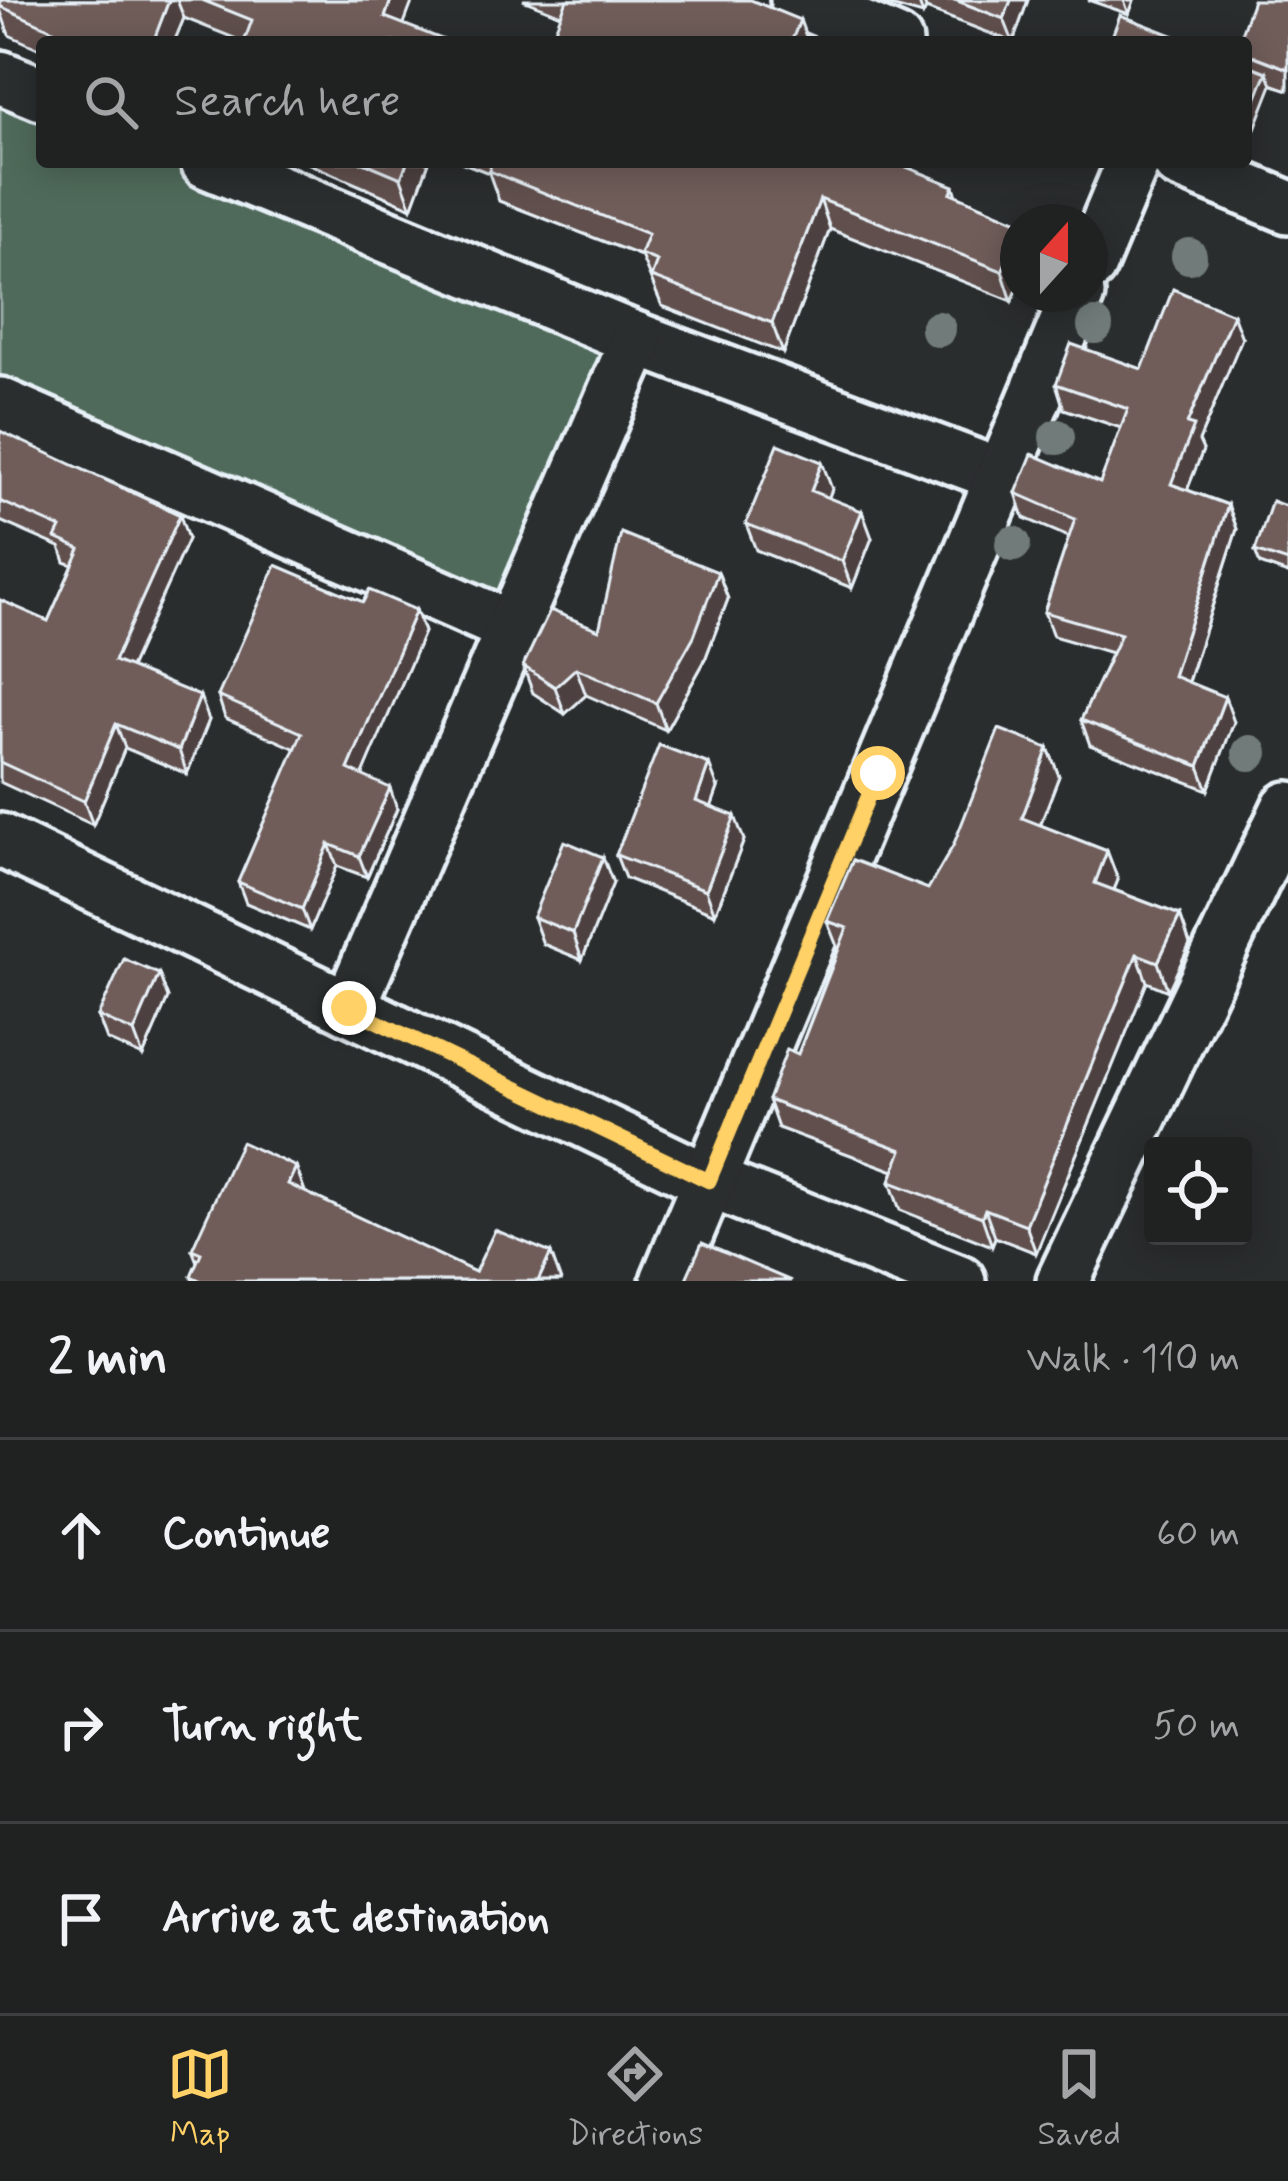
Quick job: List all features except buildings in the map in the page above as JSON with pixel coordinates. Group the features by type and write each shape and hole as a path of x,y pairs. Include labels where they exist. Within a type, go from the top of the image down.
{"street":[{"path":"797,0 882,36"},
{"path":"0,77 36,92"},
{"path":"222,168 637,339 1002,476"},
{"path":"1108,222 1130,168"},
{"path":"1194,168 1288,207"},
{"path":"668,1281 1070,312"},
{"path":"349,1008 637,339"},
{"path":"0,404 514,629"},
{"path":"1063,1281 1288,808"},
{"path":"0,840 709,1181 959,1281"}],"green space":[{"path":"0,95 36,110 36,168 182,168 628,348 501,649 0,416"}],"route":[{"path":"349,1008 709,1181 878,773"}]}
